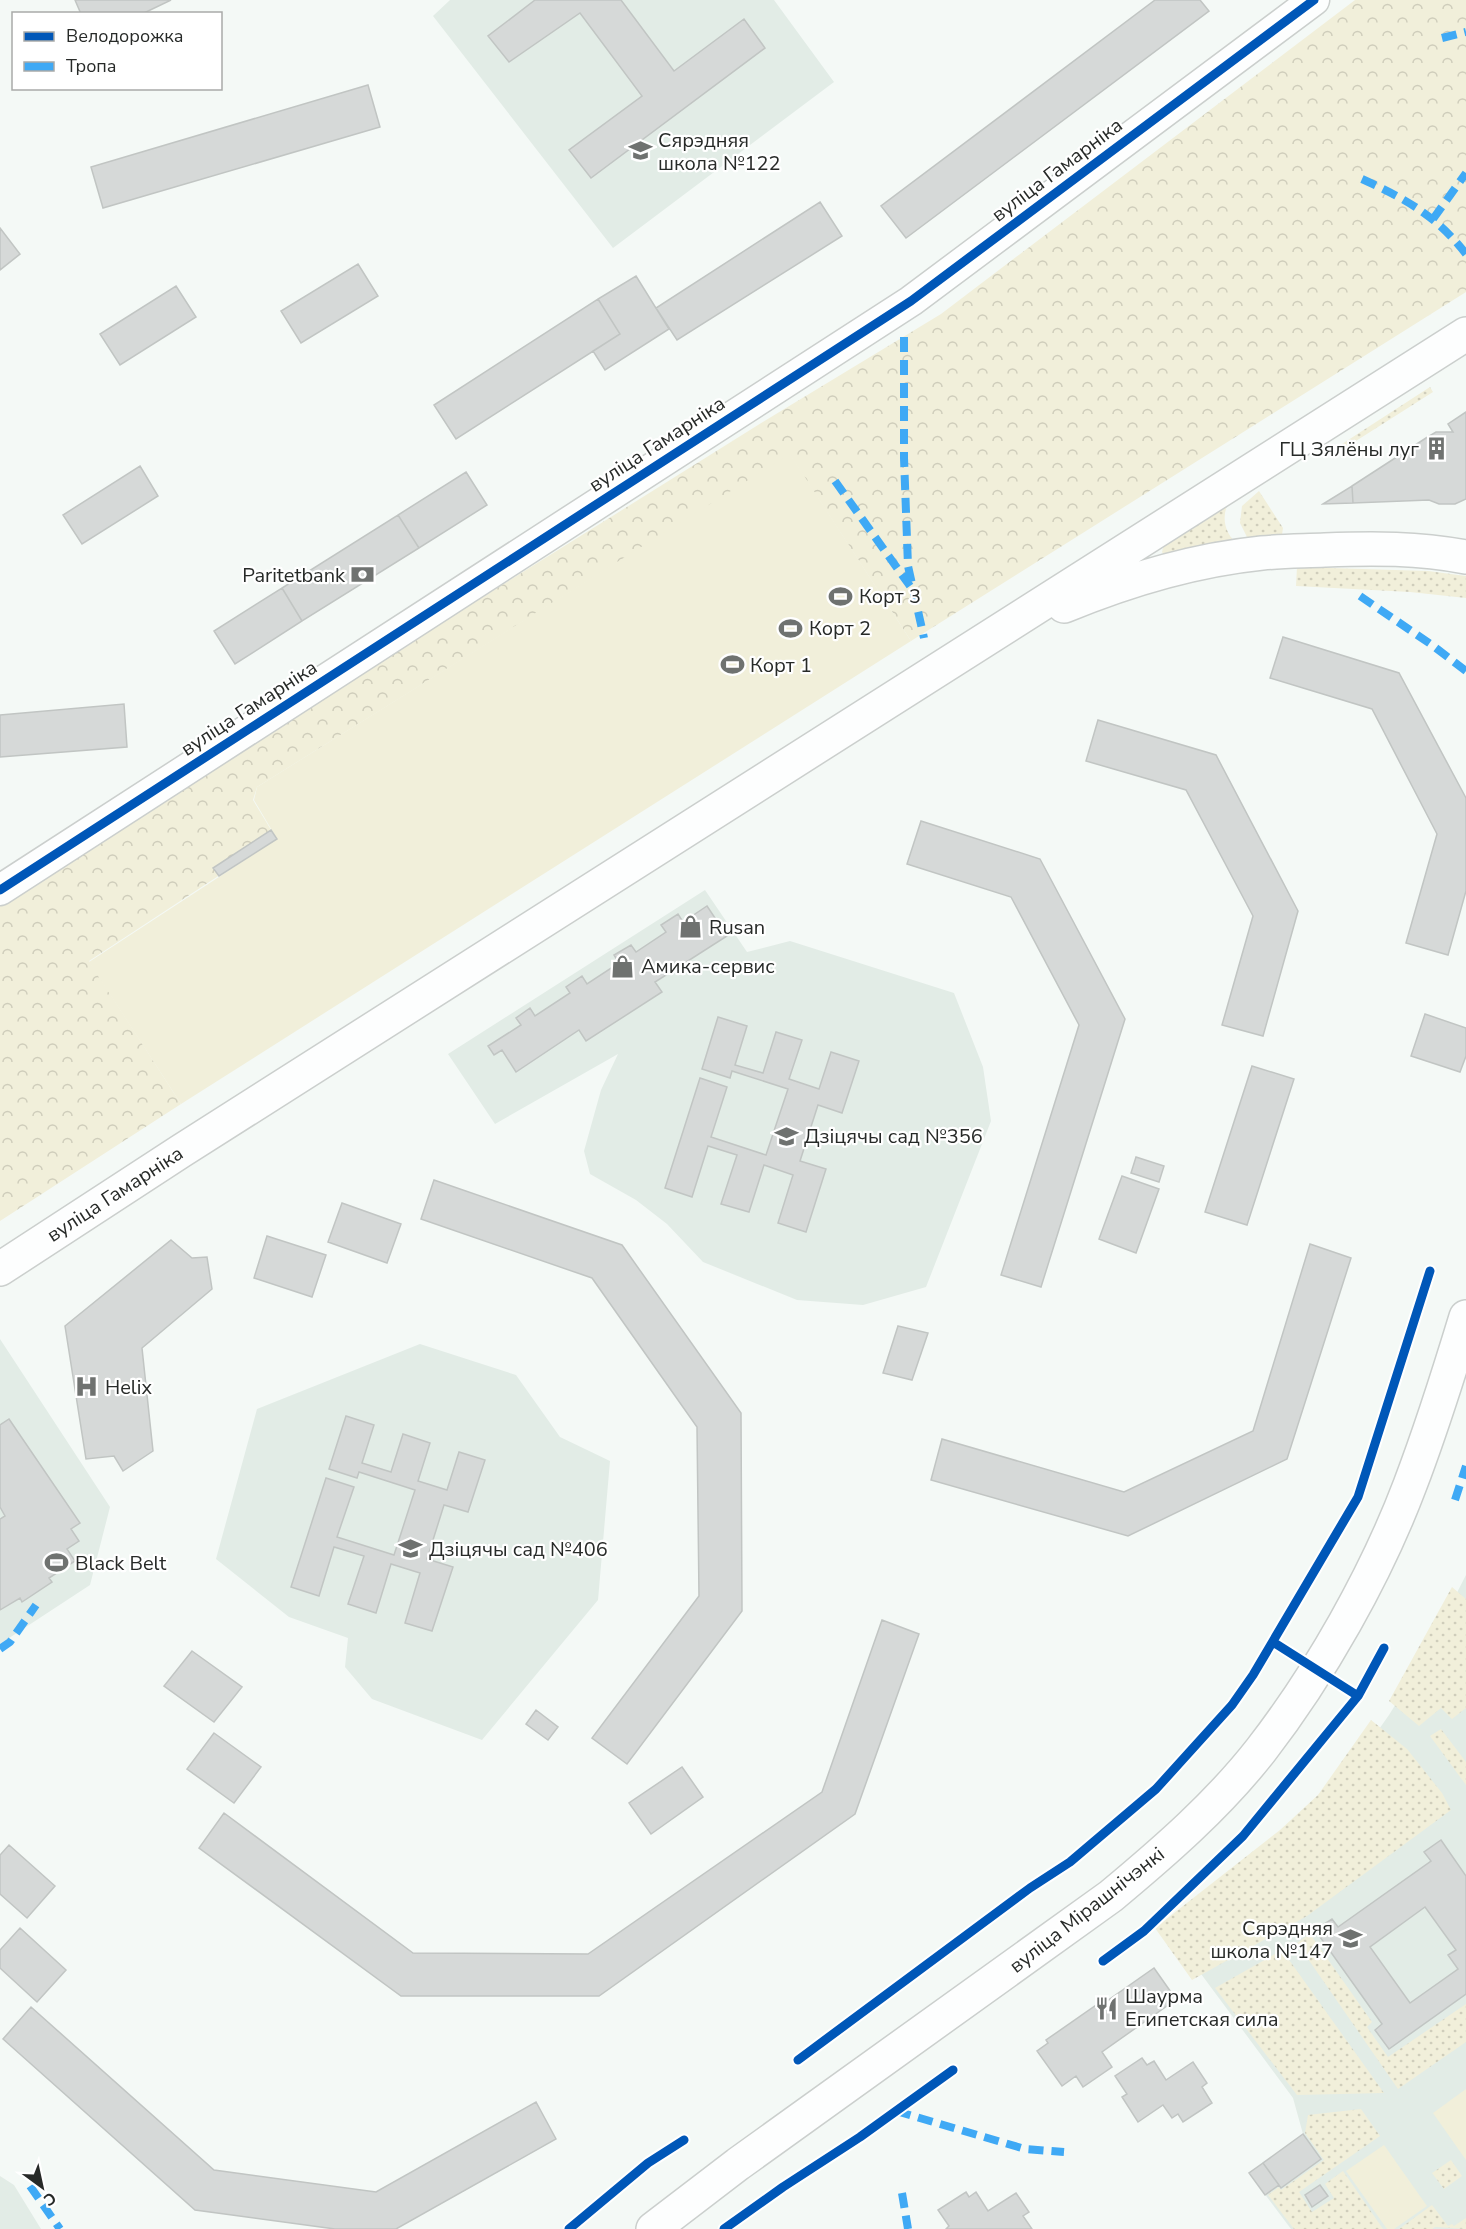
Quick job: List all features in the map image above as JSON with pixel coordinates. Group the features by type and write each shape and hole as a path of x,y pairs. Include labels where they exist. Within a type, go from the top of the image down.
{"main road":[{"name":"вуліца Гамарніка","path":"0,1269 191,1145 1466,334"},
{"name":"вуліца Гамарніка","path":"990,637 1130,582 1205,562 1262,553 1365,549 1430,550 1466,557"},
{"name":"вуліца Мірашнічэнкі","path":"653,2229 775,2136 1111,1896 1161,1854 1214,1804 1260,1750 1301,1694 1363,1587 1410,1487 1466,1317"}],"street":[{"name":"вуліца Гамарніка","path":"0,890 911,301 1314,0"}],"shaded area":[{"name":"Сярэдняя школа №122","path":"450,0 774,0 834,82 613,248 433,16"},
{"name":"Дзіцячы сад №356","path":"705,890 747,952 790,941 954,993 983,1067 991,1121 926,1287 863,1305 797,1300 703,1262 667,1224 636,1200 590,1174 584,1151 601,1090 618,1054 495,1124 448,1054"},
{"path":"0,1339 110,1507 90,1585 0,1644"},
{"name":"Дзіцячы сад №406","path":"420,1344 516,1375 560,1437 610,1461 598,1600 482,1740 372,1699 345,1667 348,1638 289,1617 216,1559 257,1409"},
{"path":"1466,1575 1466,2229 1291,2229 1249,2173 1303,2134 1293,2098 1187,1955 1343,1780 1389,1715 1420,1665"},
{"path":"0,2176 14,2185 41,2229 0,2229"}],"green space":[{"path":"1355,0 1466,0 1466,292 911,641 790,455 257,787 253,800 276,838 89,961 181,1104 0,1221 0,899 758,425 941,314"},
{"path":"1430,387 1433,392 1348,446 1342,444"},
{"path":"790,454 911,641 181,1104 89,962 277,839 254,800 257,787"},
{"path":"1259,491 1283,528 1281,541 1248,539 1240,523 1242,506"},
{"path":"1228,503 1225,515 1226,526 1230,536 1239,546 1165,556 1162,552 1164,545"},
{"path":"1297,567 1428,571 1466,576 1466,598 1410,592 1296,586"},
{"path":"1452,1587 1466,1599 1466,1708 1452,1719 1441,1708 1419,1726 1389,1701"},
{"path":"1371,1720 1407,1749 1442,1793 1451,1810 1307,1916 1192,1980 1155,1928 1280,1830 1318,1795"},
{"path":"1441,1729 1466,1762 1466,1785 1430,1736"},
{"path":"1310,1934 1372,2022 1367,2027 1388,2057 1466,2004 1466,2042 1398,2089 1297,1943"},
{"path":"1282,1950 1384,2093 1297,2095 1215,1988"},
{"path":"1466,2089 1466,2160 1433,2113"},
{"path":"1361,2109 1380,2136 1299,2192 1312,2212 1334,2198 1325,2184 1343,2171 1383,2229 1294,2229 1268,2195 1279,2187 1281,2190 1324,2160 1305,2133 1308,2115"},
{"path":"1384,2145 1427,2206 1394,2229 1387,2229 1346,2171"},
{"path":"1451,2160 1462,2176 1444,2189 1432,2173"},
{"path":"1432,2205 1448,2226 1452,2224 1454,2226 1466,2218 1466,2229 1435,2227 1432,2229 1399,2229"}],"building":[{"path":"75,0 171,0 146,12 80,12"},
{"path":"535,0 621,0 674,71 744,19 765,48 591,178 569,150 642,96 580,13 509,62 488,36"},
{"path":"1155,0 1200,0 1209,11 906,238 881,206"},
{"path":"368,85 380,127 103,208 91,167"},
{"path":"820,202 842,236 677,340 656,308"},
{"path":"0,228 20,254 0,270"},
{"path":"358,264 378,296 301,343 281,311"},
{"path":"636,276 669,329 605,370 593,351 620,334 598,299"},
{"path":"176,286 196,317 120,365 100,334"},
{"path":"598,299 620,334 456,439 434,405"},
{"name":"ГЦ Зялёны луг","path":"1466,412 1466,499 1455,504 1439,504 1429,500 1353,503 1352,486 1436,432 1453,432 1448,424"},
{"path":"140,466 158,496 82,544 63,515"},
{"path":"466,472 487,505 419,548 398,515"},
{"path":"1352,486 1353,503 1323,504"},
{"path":"398,515 419,548 302,621 282,588"},
{"path":"282,588 302,621 235,664 214,631"},
{"path":"1283,637 1399,673 1466,798 1466,891 1448,955 1406,943 1437,834 1372,709 1270,678"},
{"path":"124,704 127,747 0,757 0,715"},
{"path":"1098,720 1216,755 1298,911 1263,1036 1222,1025 1253,916 1186,790 1086,761"},
{"path":"921,821 1040,859 1125,1019 1041,1287 1001,1275 1079,1025 1011,897 907,864"},
{"path":"271,830 277,839 219,876 213,868"},
{"path":"707,906 727,936 655,982 662,992 586,1041 579,1030 516,1072 502,1050 494,1055 488,1046 521,1025 516,1018 530,1008 535,1016 570,993 566,987 582,976 587,984 619,963 614,955 631,945 636,952 666,932 661,925 678,914 683,922"},
{"path":"1425,1014 1466,1028 1466,1056 1460,1072 1411,1056"},
{"path":"718,1017 747,1026 735,1065 763,1073 776,1032 802,1040 789,1079 819,1089 831,1052 859,1061 842,1113 818,1105 800,1161 826,1169 806,1232 778,1223 793,1175 764,1165 749,1212 721,1204 737,1155 708,1146 692,1197 665,1188 700,1078 727,1087 711,1137 766,1155 788,1089 732,1071 730,1078 702,1069"},
{"path":"1252,1066 1294,1079 1247,1225 1205,1212"},
{"path":"1136,1157 1164,1166 1159,1182 1131,1173"},
{"path":"1122,1176 1159,1189 1136,1253 1099,1239"},
{"path":"434,1180 622,1245 741,1413 742,1611 627,1764 592,1738 699,1596 697,1427 592,1278 421,1219"},
{"path":"342,1203 401,1224 387,1263 328,1242"},
{"path":"267,1236 326,1255 312,1297 254,1278"},
{"path":"171,1240 192,1258 207,1257 212,1289 142,1348 153,1451 123,1471 114,1456 86,1459 65,1326"},
{"path":"1310,1244 1351,1258 1287,1459 1128,1536 931,1480 942,1439 1124,1492 1253,1431"},
{"path":"898,1326 928,1333 912,1380 883,1373"},
{"path":"346,1416 374,1425 362,1463 391,1472 403,1434 430,1443 418,1481 447,1490 459,1452 485,1460 468,1512 444,1505 427,1559 453,1567 432,1631 405,1623 420,1573 391,1564 376,1613 348,1604 364,1556 334,1547 319,1596 291,1587 326,1478 354,1487 337,1537 394,1555 415,1490 359,1472 357,1478 329,1469"},
{"path":"9,1419 80,1523 71,1529 79,1541 67,1549 75,1561 49,1578 52,1582 22,1602 20,1598 0,1610 0,1519 5,1516 0,1507 0,1425"},
{"path":"882,1620 919,1634 855,1814 599,1996 401,1996 199,1848 224,1813 413,1953 588,1954 822,1792"},
{"path":"192,1651 242,1687 214,1722 164,1686"},
{"path":"536,1710 558,1727 548,1740 526,1724"},
{"path":"214,1733 261,1767 234,1803 187,1769"},
{"path":"682,1767 703,1797 651,1834 629,1803"},
{"name":"Сярэдняя школа №147","path":"1441,1840 1466,1876 1466,1994 1389,2049 1375,2030 1382,2024 1315,1930 1332,1919 1338,1927 1431,1861 1424,1852","holes":["1425,1907 1456,1950 1448,1955 1458,1969 1410,2003 1370,1947"]},
{"path":"9,1845 55,1886 27,1918 0,1894 0,1855"},
{"path":"20,1928 66,1970 37,2002 0,1968 0,1950"},
{"path":"1154,1968 1173,1995 1171,2003 1102,2052 1112,2067 1083,2087 1076,2076 1062,2086 1037,2051 1048,2043 1046,2040"},
{"path":"31,2007 214,2170 376,2192 536,2102 556,2139 396,2229 335,2229 195,2210 3,2039"},
{"path":"1142,2058 1147,2065 1154,2061 1166,2080 1193,2062 1207,2083 1202,2087 1212,2103 1183,2122 1178,2114 1172,2118 1163,2105 1138,2122 1122,2097 1127,2094 1115,2076"},
{"path":"1303,2134 1321,2159 1281,2188 1263,2163"},
{"path":"1263,2163 1279,2185 1265,2195 1249,2173"},
{"path":"1320,2185 1328,2196 1312,2207 1305,2195"},
{"path":"966,2192 969,2197 976,2192 988,2211 1016,2193 1029,2212 1023,2216 1032,2229 946,2229 949,2226 938,2210"}],"marked path":[{"path":"1442,38 1466,32"},
{"path":"1433,219 1466,173"},
{"path":"1362,179 1419,209 1443,229 1466,254"},
{"path":"904,337 904,458 908,566 924,638"},
{"path":"835,481 910,586"},
{"path":"1360,596 1466,671"},
{"path":"1455,1500 1466,1466"},
{"path":"0,1649 10,1642 36,1605"},
{"path":"896,2111 1025,2149 1064,2152"},
{"path":"30,2186 60,2229"},
{"path":"902,2193 908,2229"}],"cycle path":[{"path":"0,890 911,301 1314,0"},
{"path":"798,2060 1030,1888 1070,1862 1156,1789 1232,1705 1253,1675 1358,1497 1430,1271"},
{"path":"1273,1642 1358,1696"},
{"path":"1103,1961 1144,1931 1243,1836 1358,1696 1384,1648"},
{"path":"724,2229 860,2137 953,2070"},
{"path":"569,2229 648,2163 684,2140"}],"place":[{"name":"Сярэдняя школа №122","path":"640,151"},
{"name":"ГЦ Зялёны луг","path":"1437,449"},
{"name":"Paritetbank","path":"363,575"},
{"name":"Корт 3","path":"841,596"},
{"name":"Корт 2","path":"791,628"},
{"name":"Корт 1","path":"732,665"},
{"name":"Rusan","path":"691,927"},
{"name":"Амика-сервис","path":"623,966"},
{"name":"Дзіцячы сад №356","path":"786,1136"},
{"name":"Helix","path":"87,1387"},
{"name":"Дзіцячы сад №406","path":"411,1549"},
{"name":"Black Belt","path":"57,1563"},
{"name":"Сярэдняя школа №147","path":"1351,1939"},
{"name":"Шаурма Египетская сила","path":"1107,2008"}]}
